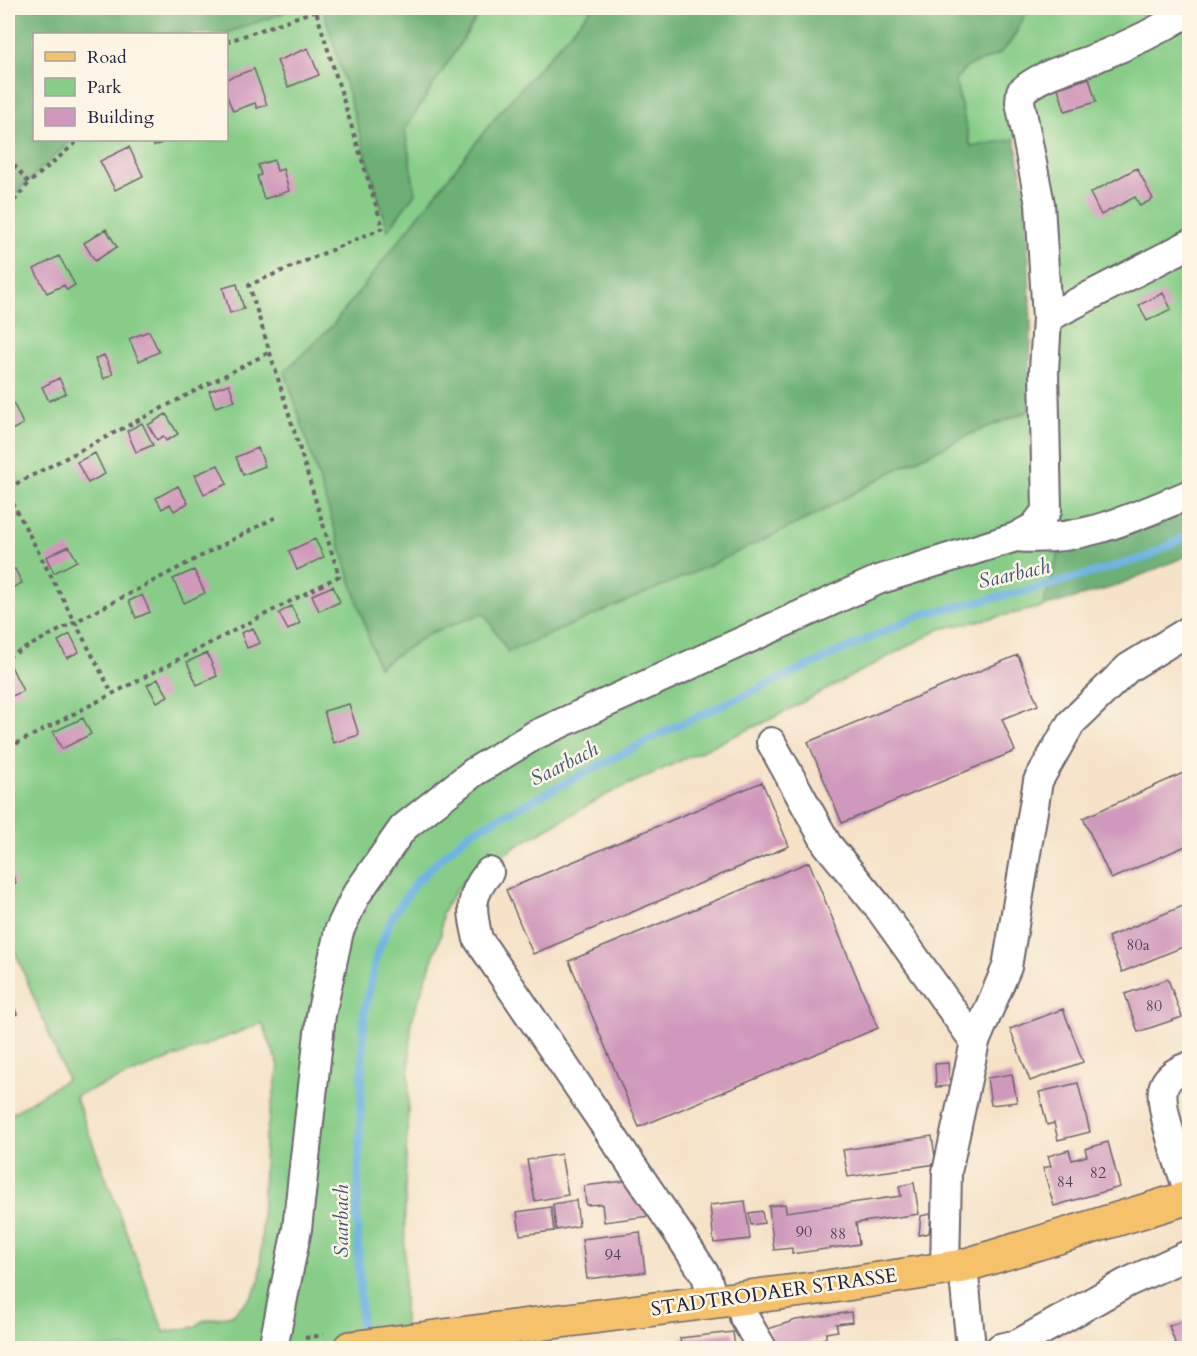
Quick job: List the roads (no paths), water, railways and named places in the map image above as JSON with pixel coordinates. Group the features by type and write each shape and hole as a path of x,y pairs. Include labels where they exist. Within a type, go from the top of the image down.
{"main road":[{"name":"STADTRODAER STRASSE","path":"351,1348 954,1268 1190,1195"}],"street":[{"path":"273,1348 297,1229 321,1015 339,931 356,895 403,828 474,772 535,735 878,580 1016,537 1034,527 1047,510 1044,371 1047,318 1040,204 1020,102 1022,92 1033,82 1099,57 1167,25 1190,11"},
{"path":"1047,318 1190,244"},
{"path":"1016,537 1044,539 1076,536 1132,518 1190,494"},
{"path":"971,1348 954,1268 947,1172 975,1042 1007,967 1038,782 1071,723 1128,668 1190,630"},
{"path":"771,742 827,844 877,905 975,1042"},
{"path":"489,872 475,890 474,920 478,939 706,1276 744,1317 762,1348"},
{"path":"1190,1066 1174,1071 1163,1088 1163,1105 1190,1195"},
{"path":"1000,1348 1018,1344 1126,1283 1190,1254"}],"waterway":[{"name":"Saarbach","path":"362,1339 357,1219 364,1013 377,954 392,917 416,882 469,833 670,729 920,615 1047,586 1147,557 1190,534"}]}
